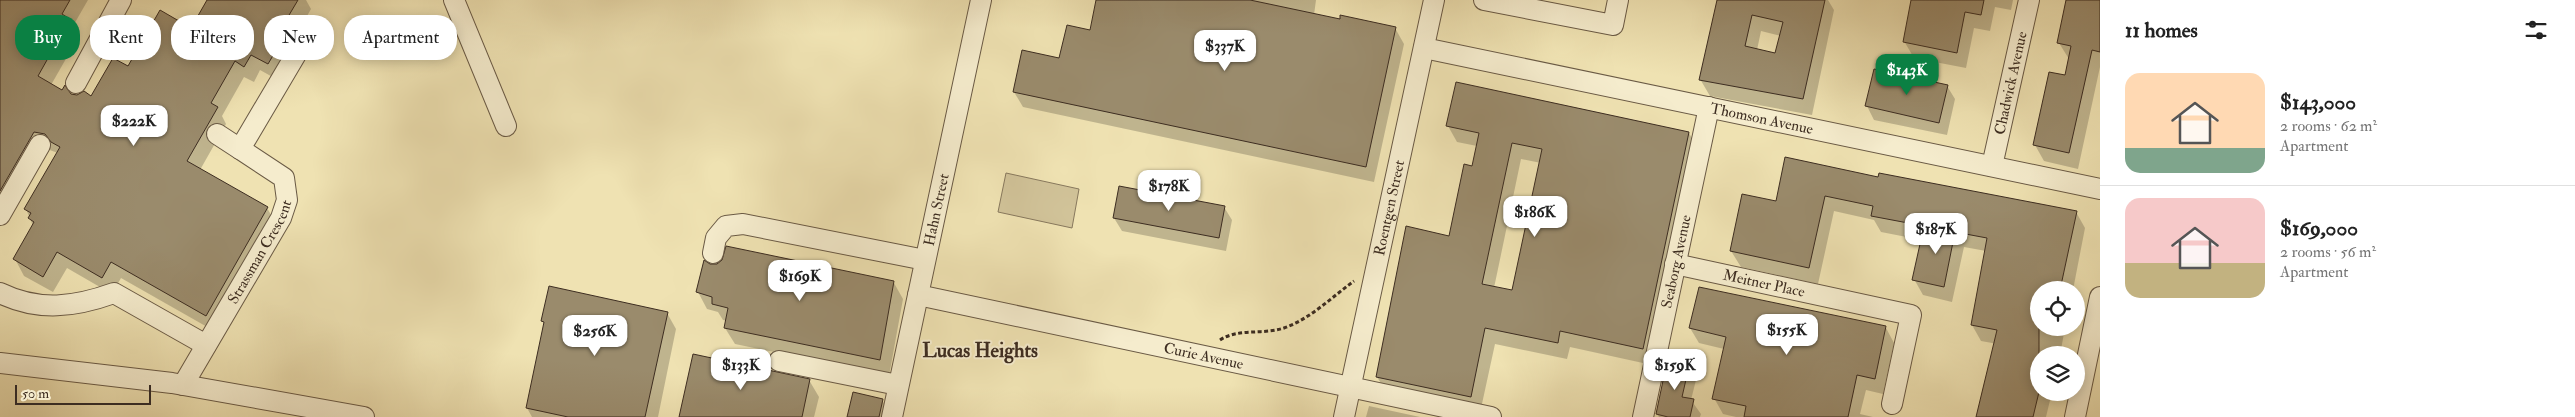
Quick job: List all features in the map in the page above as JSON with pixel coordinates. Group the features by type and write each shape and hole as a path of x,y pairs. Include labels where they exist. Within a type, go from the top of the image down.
{"lane":[{"path":"76,83 121,0"},
{"path":"454,0 506,126"},
{"name":"Hahn Street","path":"892,417 981,0"},
{"name":"Roentgen Street","path":"1344,417 1434,0"},
{"path":"1484,0 1613,25 1618,0"},
{"name":"Chadwick Avenue","path":"1992,166 2029,0"},
{"name":"Thomson Avenue","path":"1424,48 2100,190"},
{"path":"240,149 292,60"},
{"name":"Seaborg Avenue","path":"1643,417 1709,107"},
{"name":"Strassman Crescent","path":"183,385 281,218 287,200 284,178 217,134"},
{"path":"0,215 40,145"},
{"path":"713,253 716,238 726,226 743,224 925,260"},
{"name":"Meitner Place","path":"1675,264 1911,315 1892,404"},
{"path":"0,293 14,300 48,306 83,304 114,293 206,345"},
{"name":"Curie Avenue","path":"918,295 1491,417"},
{"path":"2075,417 2100,297"},
{"path":"779,361 898,385"},
{"path":"0,363 183,385 364,417"}],"path":[{"path":"1212,358 1217,342 1228,335 1282,328 1301,320 1376,264"}],"shaded area":[{"path":"1006,173 1079,189 1072,228 998,212"}],"building":[{"path":"0,0 70,0 62,14 64,15 15,15 15,60 47,60 38,76 62,90 65,85 71,94 77,95 84,91 91,96 112,60 117,60 128,66 131,60 161,60 161,15 157,15 160,10 171,16 171,60 248,60 244,67 235,61 211,103 218,107 187,161 268,207 206,316 111,262 102,278 57,252 43,277 13,259 34,222 28,218 31,213 24,209 60,147 51,142 45,134 34,132 0,191"},
{"path":"207,0 298,0 289,15 264,15 264,60 270,60 268,64 254,57 254,15 198,15"},
{"path":"1096,0 1250,0 1340,19 1340,15 1396,27 1366,167 1013,92 1022,50 1059,58 1067,25 1090,30"},
{"path":"1717,0 1825,0 1803,99 1699,80","holes":["1752,15 1783,22 1775,53 1745,46"]},
{"path":"1911,0 1984,0 1981,15 1965,12 1957,53 1903,42"},
{"path":"2066,0 2100,0 2100,52 2092,50 2069,153 2033,145 2049,72 2065,75 2071,46 2057,43"},
{"path":"1874,69 1948,85 1939,123 1865,106"},
{"path":"1456,82 1689,132 1643,349 1560,331 1558,343 1485,328 1471,397 1376,377 1406,226 1449,236 1464,164 1472,166 1479,133 1446,126","holes":["1512,143 1542,149 1512,290 1482,284"]},
{"path":"1785,157 1878,177 1879,173 2077,211 2062,281 2030,281 2030,336 2039,336 2039,346 2030,346 2030,401 2037,401 2033,417 1976,417 1997,330 1971,325 1987,238 1955,232 1944,287 1912,280 1924,226 1871,216 1873,206 1825,196 1809,268 1730,251 1742,194 1776,201"},
{"path":"1119,186 1225,206 1219,238 1113,218"},
{"path":"726,246 894,281 880,360 724,328 728,308 712,304 712,297 696,292 704,260 710,264 717,264 722,260"},
{"path":"549,286 668,312 645,417 568,417 526,408 544,322 541,321"},
{"path":"1699,287 1886,326 1875,379 1857,375 1848,417 1744,417 1746,406 1712,399 1726,337 1689,328"},
{"path":"693,354 810,379 802,417 679,417"},
{"path":"1668,357 1690,362 1682,397 1694,399 1690,417 1668,417 1656,414"},
{"path":"853,392 883,399 879,417 847,417"}],"district":[{"name":"Lucas Heights","path":"980,350"}]}
